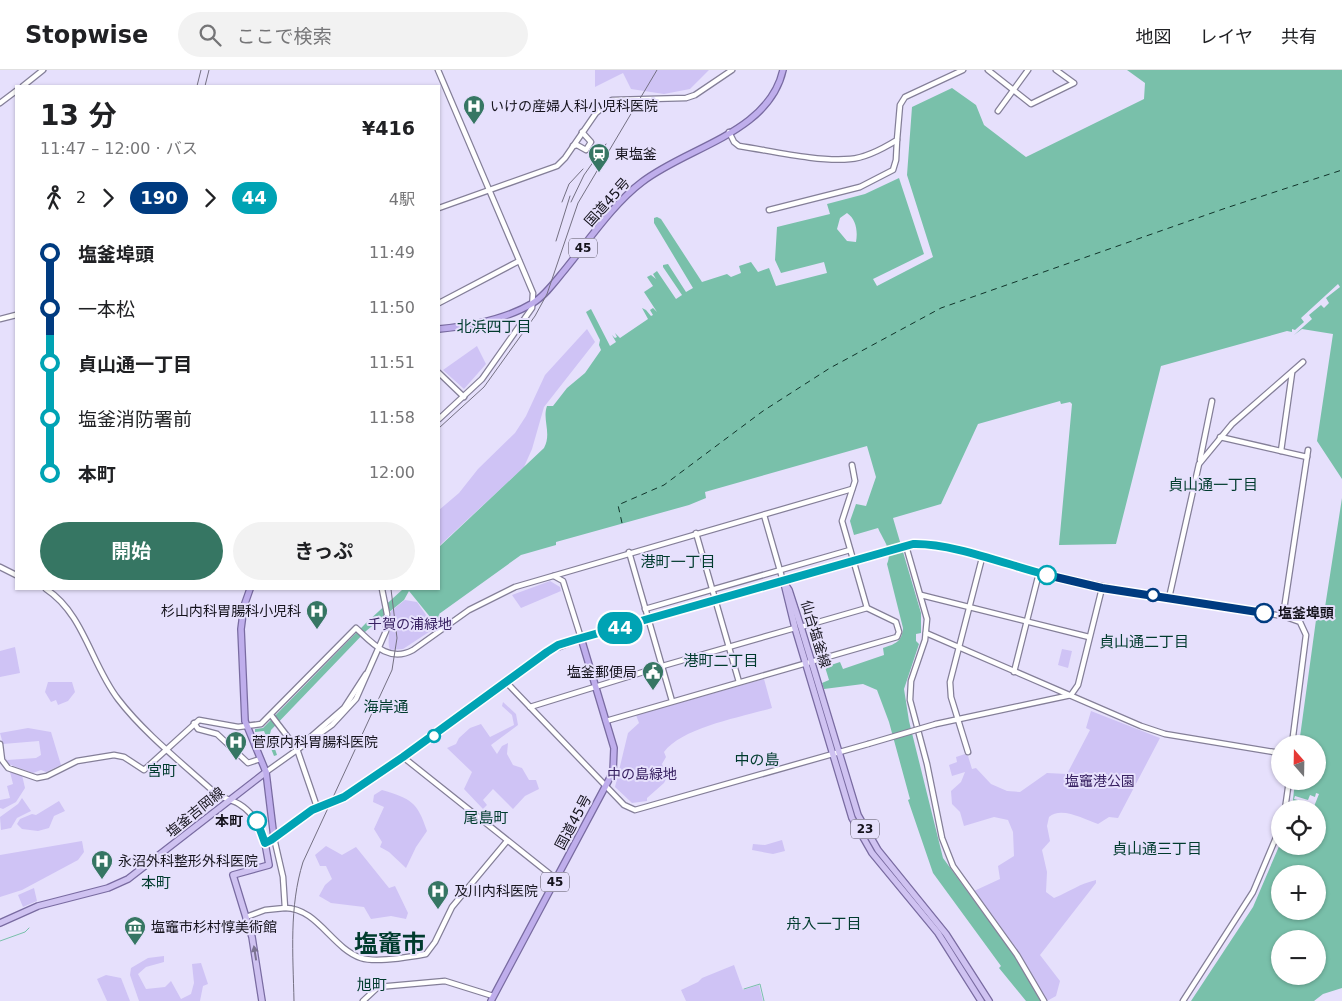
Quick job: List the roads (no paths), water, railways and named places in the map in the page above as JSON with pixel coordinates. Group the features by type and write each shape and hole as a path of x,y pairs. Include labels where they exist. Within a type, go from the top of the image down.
{"highway":[{"name":"国道45号","path":"440,329 478,324 534,302 552,285 622,202 642,182 748,122 764,108 775,91 783,70"},
{"path":"250,590 244,606 241,629 246,727 266,772 274,838 317,807 344,797 403,757 558,645 581,638"},
{"name":"国道45号","path":"492,998 613,772 614,756 606,721 581,638"}],"main road":[{"path":"581,638 903,546 925,544 1102,588 1169,598"},
{"name":"仙台塩釜線","path":"783,581 789,590 852,818 877,859 938,932 982,1001"},
{"name":"仙台塩釜線","path":"835,753 858,815 869,837 946,934 989,1001"},
{"name":"塩釜吉岡線","path":"0,923 38,906 108,888 128,879 266,772"},
{"path":"262,1001 252,937 233,875 269,865 265,843 274,838"}],"street":[{"path":"24,85 43,70"},
{"path":"438,70 490,190 534,302 532,308 496,360 464,397 440,418"},
{"path":"440,208 551,169 560,164 596,112 612,100 686,98 696,95 732,70"},
{"path":"769,210 860,186 892,170 896,160 903,99 963,70"},
{"path":"988,70 1031,104 1074,84 1056,70"},
{"path":"998,111 1028,70"},
{"path":"0,103 15,92"},
{"path":"573,146 577,145 586,150 591,142 582,132"},
{"path":"729,132 734,142 739,146 828,158 850,159 863,156 897,140"},
{"path":"440,302 519,261"},
{"path":"0,319 15,315"},
{"path":"1199,464 1220,437 1303,362"},
{"path":"1280,451 1292,372"},
{"path":"440,374 464,397"},
{"path":"1212,401 1169,598 1283,616 1300,622 1306,635 1293,735"},
{"path":"1220,437 1307,457"},
{"path":"1283,616 1308,450"},
{"path":"852,465 855,474 842,521 867,608"},
{"path":"0,744 2,760 8,768 37,778 47,776 77,761 114,755 124,757 144,770 194,723 204,720 246,727 261,724 272,716 356,628 379,648 391,655 407,653 482,602 506,591 629,552 852,490"},
{"path":"764,514 783,581"},
{"path":"696,533 739,682"},
{"path":"903,546 921,595 927,619 926,633 911,681 910,700 927,764 945,850 953,866 1017,955 1044,1001"},
{"path":"645,609 850,550"},
{"path":"629,552 672,701"},
{"path":"968,752 950,692 950,682 982,558"},
{"path":"0,566 15,574"},
{"path":"1014,672 1039,573"},
{"path":"550,576 558,577 563,581 581,638"},
{"path":"506,682 627,807 639,809 958,718 1071,695 1078,685 1102,588"},
{"path":"47,590 59,599 71,614 119,701 214,792 228,801 238,803 255,819 260,825 265,843"},
{"path":"266,772 319,735 347,711 364,686 386,631 386,614 382,590"},
{"path":"921,595 1089,637"},
{"path":"530,707 662,666 867,608 896,622 899,632 897,637 606,721"},
{"path":"926,633 1014,672 1165,734 1271,752"},
{"path":"272,716 297,749 317,807"},
{"path":"194,723 198,729 217,734 248,763 260,759"},
{"path":"403,757 556,879"},
{"path":"274,838 283,877 285,908"},
{"path":"246,917 266,910 295,908 304,912 345,949 359,957 371,959 426,954 435,942 452,907 507,841"},
{"path":"1183,1001 1253,892 1271,849"},
{"path":"363,1001 378,987 445,981 492,998"}],"waterway":[{"path":"0,941 25,932 29,928"},
{"path":"744,989 760,984 764,1001"}],"railway":[{"path":"197,85 201,70"},
{"path":"205,85 209,70"},
{"path":"440,427 484,387 535,316 547,294 578,203 657,70"},
{"path":"571,202 584,175 606,144"},
{"path":"562,202 569,184 583,169"},
{"path":"556,241 570,196"},
{"path":"294,1001 294,913 303,862 392,670 397,638 391,590"}],"place":[{"name":"いけの産婦人科小児科医院","path":"474,125"},
{"name":"東塩釜","path":"599,173"},
{"name":"塩釜埠頭","path":"1264,613"},
{"name":"杉山内科胃腸科小児科","path":"317,630"},
{"name":"塩釜郵便局","path":"653,691"},
{"name":"菅原内科胃腸科医院","path":"236,761"},
{"name":"本町","path":"257,821"},
{"name":"永沼外科整形外科医院","path":"102,880"},
{"name":"及川内科医院","path":"438,910"},
{"name":"塩竈市杉村惇美術館","path":"135,946"}],"district":[{"name":"北浜四丁目","path":"494,327"},
{"name":"貞山通一丁目","path":"1213,485"},
{"name":"港町一丁目","path":"678,562"},
{"name":"貞山通二丁目","path":"1144,642"},
{"name":"港町二丁目","path":"721,661"},
{"name":"海岸通","path":"386,707"},
{"name":"中の島","path":"757,760"},
{"name":"宮町","path":"162,771"},
{"name":"尾島町","path":"486,818"},
{"name":"貞山通三丁目","path":"1157,849"},
{"name":"本町","path":"156,883"},
{"name":"舟入一丁目","path":"824,924"},
{"name":"塩竈市","path":"390,944"},
{"name":"旭町","path":"372,985"}],"park label":[{"name":"千賀の浦緑地","path":"410,624"},
{"name":"中の島緑地","path":"642,774"},
{"name":"塩竈港公園","path":"1100,781"}]}
